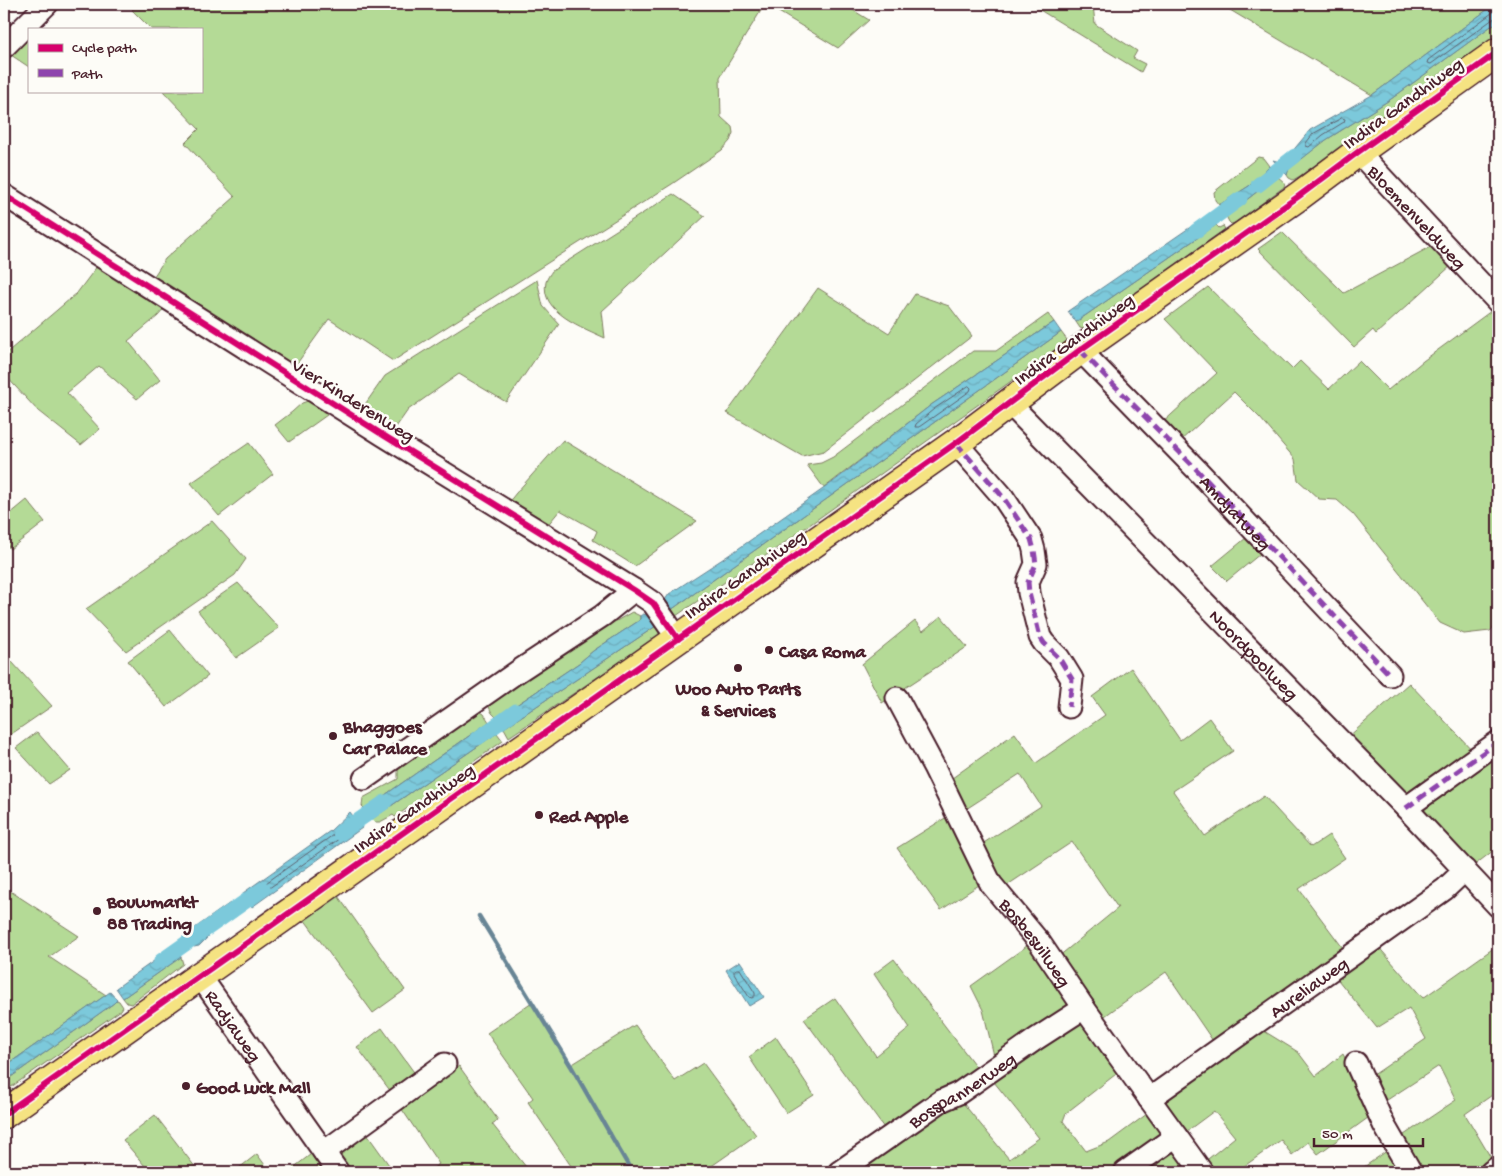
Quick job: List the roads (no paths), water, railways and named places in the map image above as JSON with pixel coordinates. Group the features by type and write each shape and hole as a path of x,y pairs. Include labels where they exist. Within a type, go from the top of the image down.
{"main road":[{"name":"Indira Gandhiweg","path":"4,1114 200,976 673,632 956,442 1080,350 1299,196 1498,52"}],"street":[{"path":"4,47 47,4"},
{"name":"Bloemenveldweg","path":"1358,152 1498,302"},
{"name":"Vier Kinderenweg","path":"4,195 383,435 634,590 653,603 673,632"},
{"name":"Amdjatweg","path":"1080,350 1198,471 1390,675"},
{"name":"Noordpoolweg","path":"1009,403 1406,808 1498,906"},
{"path":"956,442 1003,497 1031,539 1036,564 1028,582 1029,593 1040,637 1044,644 1059,658 1072,678 1069,707"},
{"path":"364,779 517,672 602,616 634,590"},
{"name":"Bosbesuilweg","path":"897,698 934,767 991,884 1040,943 1084,1008 1202,1172"},
{"path":"1406,808 1498,742"},
{"name":"Aureliaweg","path":"1149,1099 1445,889 1465,870"},
{"name":"Radjaweg","path":"200,976 338,1172"},
{"name":"Bosspannerweg","path":"838,1172 941,1101 959,1093 1084,1008"},
{"path":"1356,1063 1384,1125 1411,1172"},
{"path":"324,1152 445,1064"},
{"path":"1125,1172 1176,1136"},
{"path":"1490,1172 1498,1166"}],"water":[{"path":"1495,4 1498,4 1498,21 1391,99 1326,140 1289,169 1287,175 1273,160 1280,162 1291,153 1310,130 1372,95"},
{"path":"1269,166 1277,176 1226,216 1219,205 1249,186"},
{"path":"1208,215 1216,225 1076,322 1068,311"},
{"path":"1054,322 1061,332 671,610 665,600 669,594 735,551 833,482 931,405"},
{"path":"643,614 647,615 656,626 504,728 497,718 640,620 640,616"},
{"path":"489,722 497,733 372,819 365,809"},
{"path":"350,812 362,828 252,907 243,893 330,831"},
{"path":"230,903 238,915 214,931 199,946 194,947 185,935"},
{"path":"172,948 175,948 181,957 123,998 116,988"},
{"path":"740,961 764,997 749,1006 726,970"},
{"path":"110,992 117,1000 114,1003 4,1082 4,1067"}],"waterway":[{"path":"1258,185 1295,156"},
{"path":"1196,231 1240,199"},
{"path":"478,738 516,711"},
{"path":"340,833 385,802"},
{"path":"161,961 263,889"},
{"path":"479,916 571,1066 632,1172"}],"place":[{"name":"Casa Roma","path":"769,650"},
{"name":"Woo Auto Parts & Services","path":"738,668"},
{"name":"Bhaggoes Car Palace","path":"333,736"},
{"name":"Red Apple","path":"539,815"},
{"name":"Bouwmarkt 88 Trading","path":"97,911"},
{"name":"Good Luck Mall","path":"186,1086"}]}
